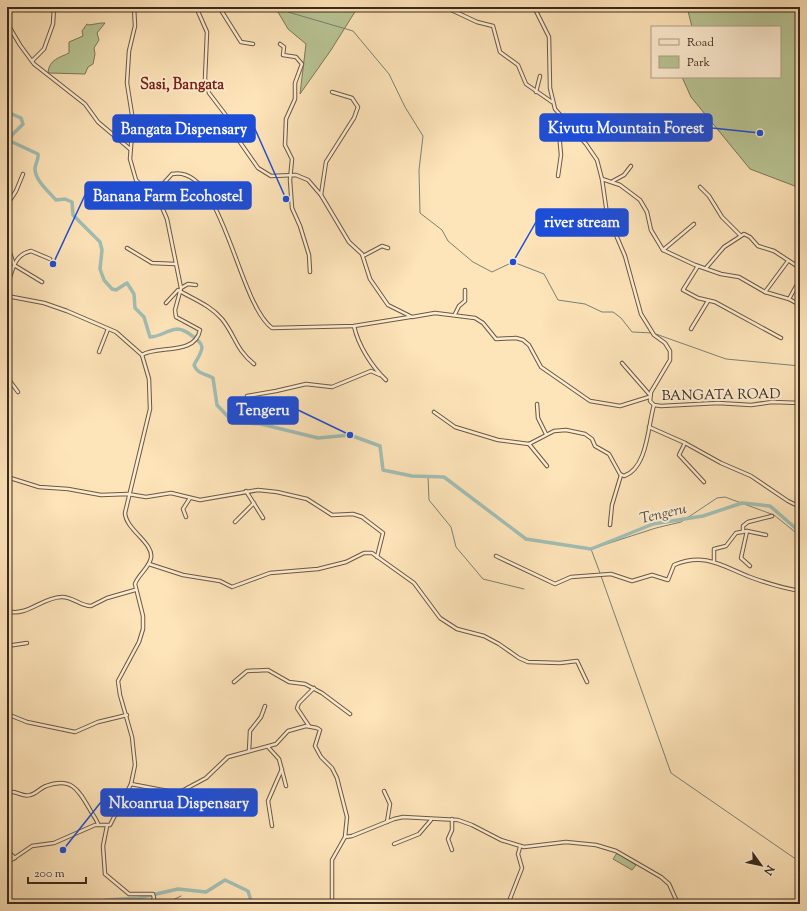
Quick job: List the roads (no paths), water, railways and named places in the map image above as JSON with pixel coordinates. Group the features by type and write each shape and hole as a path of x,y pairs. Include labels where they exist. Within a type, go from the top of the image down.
{"street":[{"path":"32,61 44,50 53,24 54,7"},
{"path":"134,7 135,26 129,51 127,82 133,121 130,150 132,166 136,180 164,210 181,290 176,305 176,316 200,330 196,340 192,343 174,349 150,351 142,355"},
{"path":"196,7 207,32 205,79 212,99 226,114 235,135 258,168 271,176 290,175 306,178 321,195 346,238 362,256 370,279 385,302 411,317"},
{"path":"219,7 241,42 252,44"},
{"path":"445,7 477,22 493,26 498,50 518,65 526,84 552,102"},
{"name":"BANGATA ROAD","path":"534,7 549,37 552,102 561,119 577,134 595,156 602,179 608,214 625,256 641,314 654,335 665,343 670,351 670,360 650,396 650,401 654,404 674,406 718,403 751,405 772,402 800,404"},
{"path":"7,23 20,45 32,61 42,71 85,104 98,122 130,150"},
{"path":"280,44 284,47 284,55 296,57 302,64 296,83 295,99 286,122 285,146 292,159 290,175 292,208 300,226 309,255 310,272"},
{"path":"536,92 540,76"},
{"path":"321,195 326,162 358,109 358,104 353,98 332,92"},
{"path":"558,176 561,155 559,133 561,119"},
{"path":"577,134 588,130 602,121"},
{"path":"612,182 624,175 631,166"},
{"path":"152,196 172,174 183,172 193,177 198,182 211,200 221,219 256,310 272,328 354,326 435,313 455,314 477,318 496,338 523,340 528,345 541,367 590,402 620,406 650,396 622,363"},
{"path":"7,207 24,174"},
{"path":"602,179 612,182 631,192 643,205 648,216 651,230 663,250 698,266 721,274 739,277 765,292 790,300 800,305"},
{"path":"700,187 709,196 722,217 740,235"},
{"path":"663,250 694,224"},
{"path":"706,268 718,252 740,235 746,234 758,246 774,251 800,268"},
{"path":"7,244 14,265 42,282"},
{"path":"362,256 382,246 388,248"},
{"path":"127,248 152,263 175,264"},
{"path":"7,286 18,257 31,250 50,259"},
{"path":"765,292 788,261"},
{"path":"698,266 683,289 698,298 715,302 781,338"},
{"path":"790,300 800,279"},
{"path":"166,303 176,291 181,290 188,284 196,285"},
{"path":"181,290 202,302 221,318 242,354 254,364"},
{"path":"455,314 458,307 465,301 465,290"},
{"path":"7,296 44,303 67,311 118,333 142,355 149,379 150,409 128,494 125,517 151,550 149,564 135,582 135,590 142,609 143,624 139,642 119,680 120,695 127,715 135,757 131,784 113,822 107,826 103,846 105,874 129,894 152,894 154,898 150,904"},
{"path":"691,329 708,301"},
{"path":"354,326 359,341 380,374 386,380"},
{"path":"99,352 108,329"},
{"path":"247,396 306,384 332,386 372,371 380,374"},
{"path":"7,377 18,392"},
{"path":"537,404 538,420 546,434"},
{"path":"621,475 630,473 642,456 654,404"},
{"path":"434,412 463,430 498,440 529,444 539,440 546,434 566,430 588,435 592,438 595,446 609,454 621,475 612,505 610,525"},
{"path":"648,427 685,443 721,464 752,476 788,501 800,507"},
{"path":"685,443 679,455 704,482"},
{"path":"529,444 547,466"},
{"path":"7,477 39,487 64,489 101,495 128,494 148,496 171,493 200,500 246,491 258,490 277,492 307,499 332,515 353,514 362,516 383,533 377,557"},
{"path":"246,491 263,518"},
{"path":"186,517 183,509 190,498"},
{"path":"235,522 254,504"},
{"path":"743,532 743,526 746,523 772,516"},
{"path":"747,531 741,558 750,566"},
{"path":"714,561 714,549 726,546 734,534 747,531 766,536"},
{"path":"149,564 183,575 220,582 232,587 270,573 328,567 346,562 364,553 372,553 414,583 437,615 450,625 459,630 470,631 484,636 528,662 560,663 577,661 587,682"},
{"path":"496,556 557,584 571,577 611,574 632,581 652,575 668,580 671,569 675,565 694,560 714,561 762,582 800,591"},
{"path":"7,611 23,612 47,600 59,597 69,597 90,606 107,598 135,590"},
{"path":"7,646 26,643"},
{"path":"234,682 247,671 267,670 289,682 305,684 314,688 334,700 350,714"},
{"path":"310,726 297,708 314,688"},
{"path":"249,752 250,731 261,717 265,706"},
{"path":"7,714 27,722 76,732 98,722 127,715"},
{"path":"131,784 178,793 206,778 228,757 277,744 288,730 310,726 319,729 315,740 315,747 332,768 337,778 347,817 345,837 332,860 332,904"},
{"path":"267,746 277,756 286,786"},
{"path":"272,826 268,801 282,769"},
{"path":"7,792 14,791 27,796 47,786 60,783 70,784 74,786 82,796 98,824"},
{"path":"384,791 390,804 387,822"},
{"path":"345,837 352,836 403,817 452,819 469,824 497,838 520,847 574,841 608,848 656,873 666,880 671,887 678,904"},
{"path":"394,844 419,834 431,819"},
{"path":"452,819 452,830 448,839 452,850"},
{"path":"7,863 32,846 54,843 98,824 107,826"},
{"path":"508,904 522,868 518,854 520,847"},
{"path":"7,851 15,858"},
{"path":"797,904 800,901"}],"waterway":[{"path":"283,7 288,12 353,31 389,74 405,107 423,136 419,170 420,213 442,230 448,241 473,262 492,272 513,262 544,274 558,300 585,304 602,312 613,312 621,318 632,332 653,333 726,359 800,366"},
{"name":"Tengeru","path":"7,112 21,118 23,124 12,135 10,141 38,154 35,169 40,182 56,200 65,199 72,202 73,215 100,242 102,250 100,269 104,280 112,289 116,290 127,283 134,294 135,308 144,317 150,337 179,329 188,333 200,342 202,345 201,352 194,365 198,371 213,378 217,405 233,422 261,424 318,438 350,435 380,446 383,470 412,476 444,477 526,539 591,549 653,524 703,516 742,503 770,506 800,532"},
{"path":"428,476 429,500 451,527 456,547 483,579 524,589"},
{"name":"Tengeru","path":"600,573 591,549 656,528 681,522 717,498 725,497 774,515 800,536"},
{"path":"601,576 671,773 800,862"},
{"path":"96,904 106,900 139,898 178,889 206,892 225,880 248,891 252,904"},
{"path":"164,904 181,896"}],"place":[{"name":"Kivutu Mountain Forest","path":"760,133"},
{"name":"Bangata Dispensary","path":"286,199"},
{"name":"river stream","path":"513,262"},
{"name":"Banana Farm Ecohostel","path":"53,264"},
{"name":"Tengeru","path":"350,435"},
{"name":"Nkoanrua Dispensary","path":"63,850"}],"district":[{"name":"Sasi, Bangata","path":"182,84"}]}
